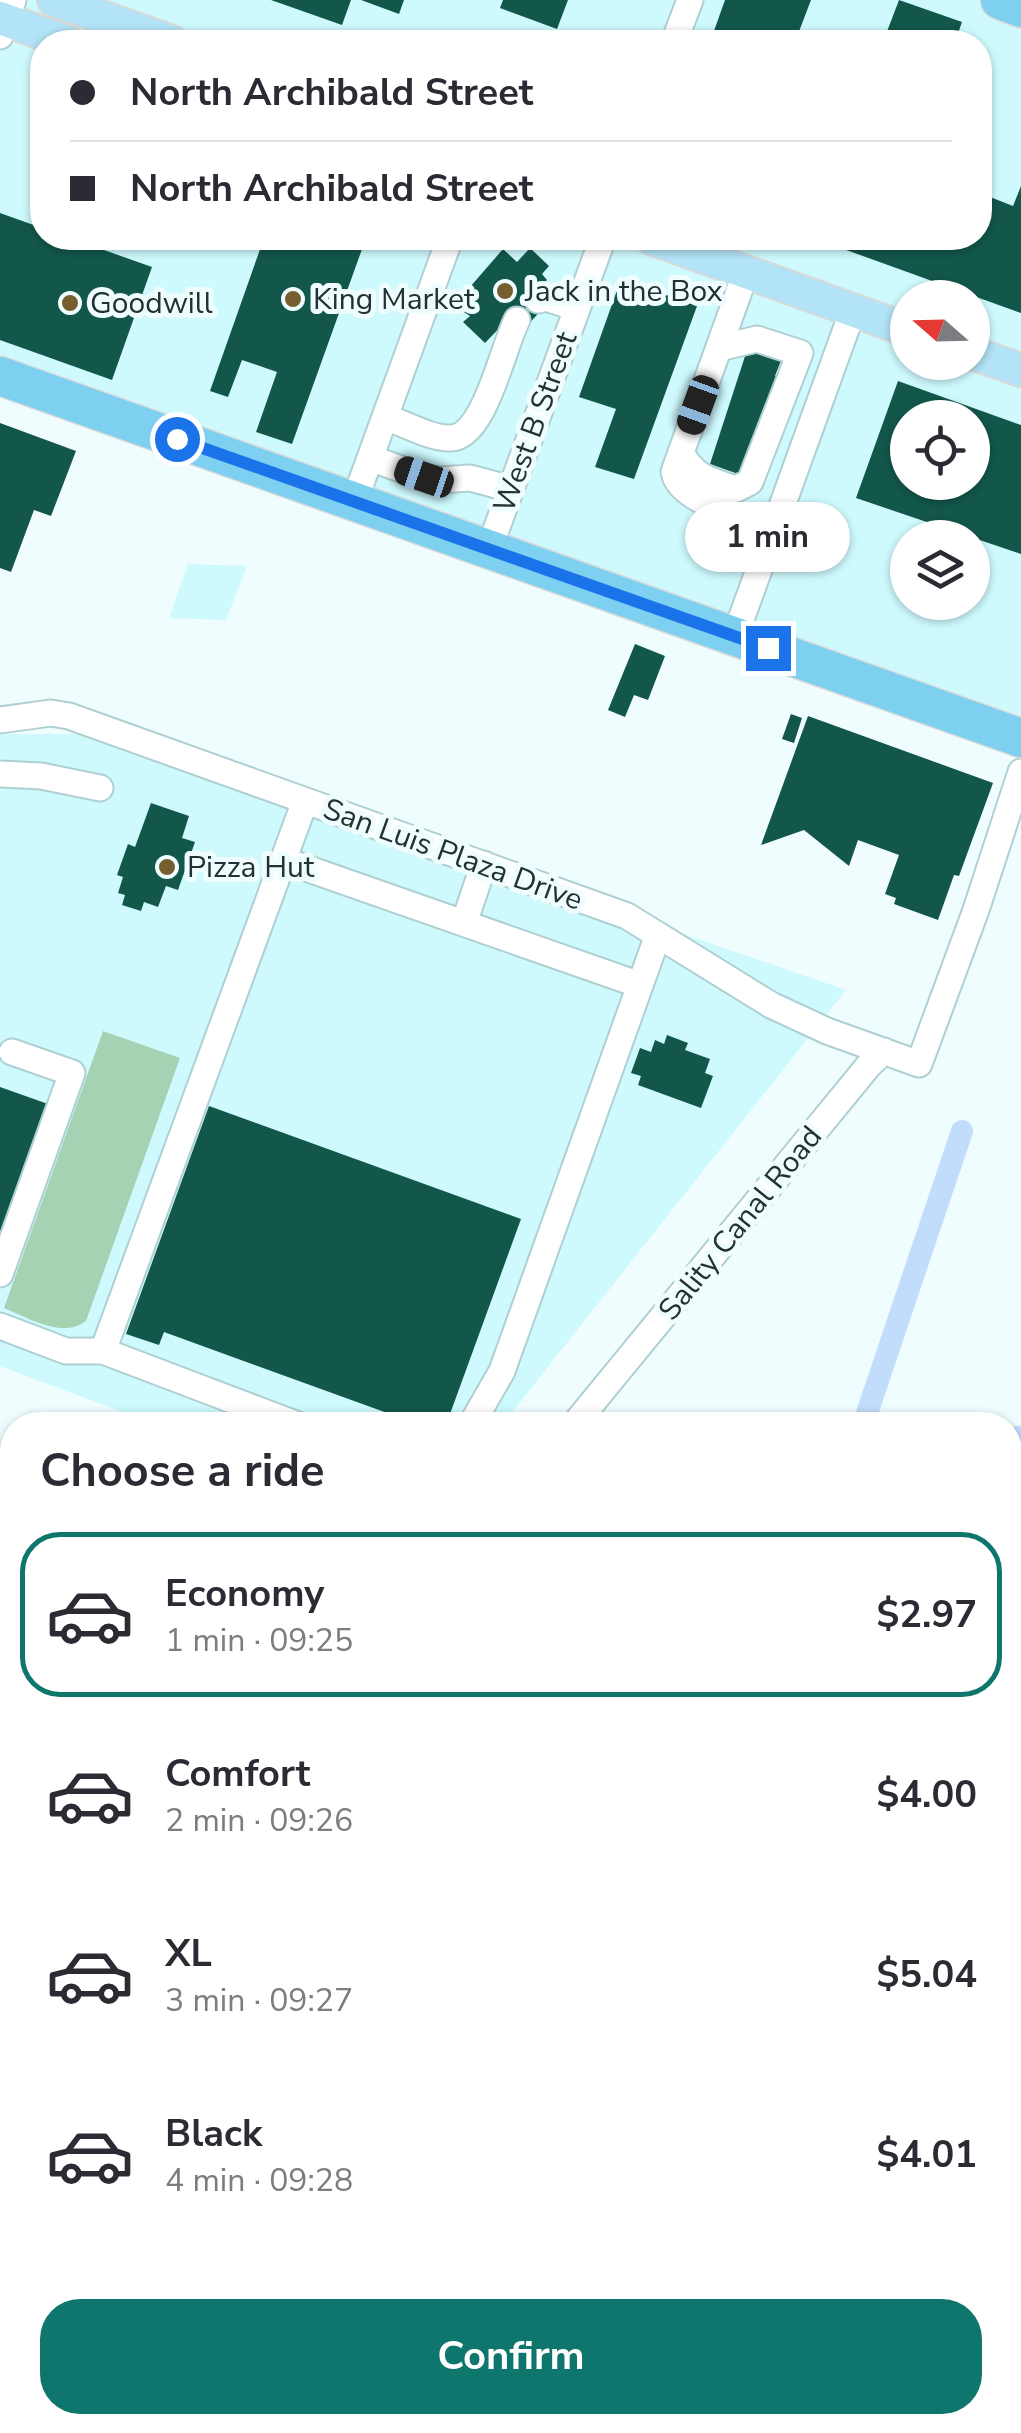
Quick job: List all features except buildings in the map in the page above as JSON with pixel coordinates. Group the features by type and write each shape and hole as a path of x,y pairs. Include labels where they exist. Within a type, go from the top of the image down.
{"highway":[{"path":"1000,0 1021,8"},
{"path":"0,376 1021,738"}],"main road":[{"path":"54,0 138,30"},
{"path":"6,15 40,30"},
{"path":"684,250 890,324"},
{"path":"990,359 1021,370"}],"street":[{"path":"679,30 690,0"},
{"path":"354,502 446,250"},
{"name":"West B Street","path":"489,549 599,250"},
{"path":"746,272 675,479 692,497 775,527"},
{"path":"538,300 546,298 577,308"},
{"path":"735,636 852,310"},
{"path":"388,409 458,424 478,416 517,320"},
{"path":"719,348 757,339 833,364"},
{"path":"680,456 703,478 736,490 750,482 800,353"},
{"path":"370,458 424,477 470,478 511,489"},
{"name":"San Luis Plaza Drive","path":"0,720 68,716 627,916 771,1005 884,1051"},
{"path":"884,1051 919,1064 976,910 1021,772"},
{"path":"0,774 41,776 100,788"},
{"path":"103,1352 305,801"},
{"path":"283,860 640,984"},
{"path":"464,923 484,864"},
{"path":"478,1412 502,1371 658,935"},
{"name":"Sality Canal Road","path":"585,1412 884,1051"},
{"path":"0,1274 72,1073 12,1052"},
{"path":"0,1326 66,1351 103,1352 263,1412"}],"shaded area":[{"path":"13,0 1000,0 1021,8 1021,738 0,381 0,36"},
{"path":"188,564 247,566 226,620 169,618"},
{"path":"0,734 102,734 846,990 512,1412 122,1412 0,1366"}],"green space":[{"path":"103,1031 180,1058 86,1321 67,1328 56,1327 4,1308"}],"waterway":[{"path":"867,1412 962,1131"}],"place":[{"name":"Jack in the Box","path":"505,291"},
{"name":"King Market","path":"293,299"},
{"name":"Goodwill","path":"70,303"},
{"name":"Pizza Hut","path":"167,867"}],"route":[{"path":"177,439 768,648"}]}
